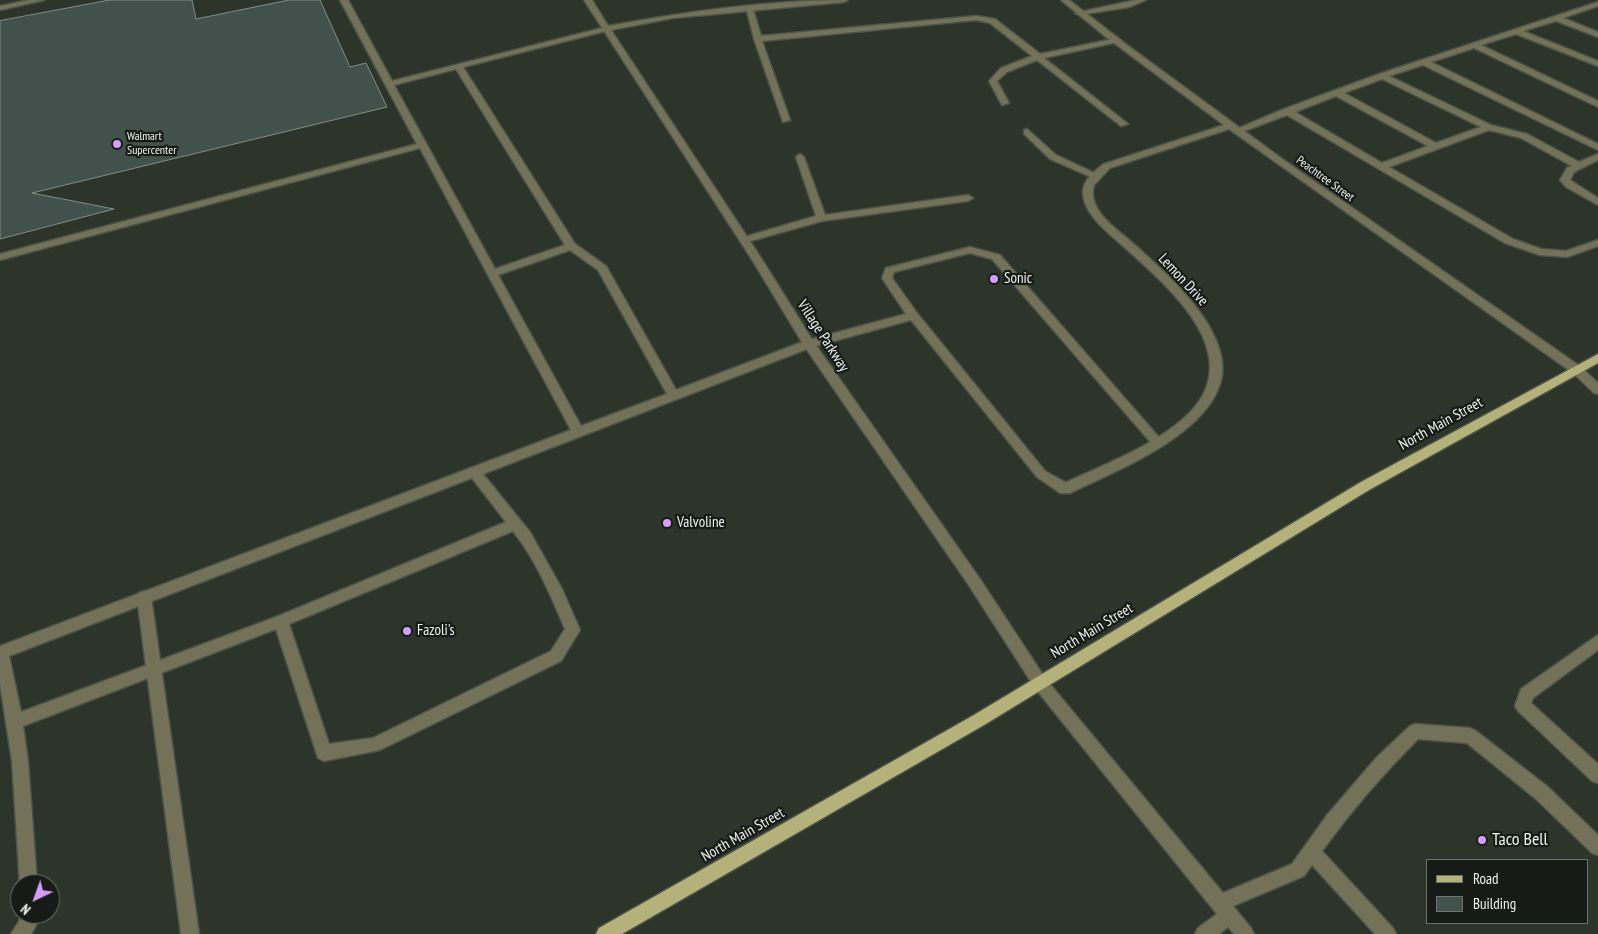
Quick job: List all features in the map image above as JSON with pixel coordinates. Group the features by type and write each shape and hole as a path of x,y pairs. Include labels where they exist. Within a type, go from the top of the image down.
{"main road":[{"name":"North Main Street","path":"605,934 1040,683 1366,486 1598,358"}],"street":[{"path":"0,8 40,0"},
{"path":"344,0 578,432"},
{"name":"Village Parkway","path":"588,0 744,240 809,344 974,582 1040,683 1245,934"},
{"path":"389,84 607,28 673,16 844,0"},
{"name":"Peachtree Street","path":"1065,0 1233,129 1366,225 1577,370 1598,390"},
{"path":"1079,12 1129,5 1142,0"},
{"path":"1027,132 1053,157 1094,175 1106,166 1123,159 1233,129 1382,76 1597,4"},
{"path":"749,9 786,120"},
{"path":"758,39 976,18 992,21 1124,124"},
{"path":"1556,18 1598,35"},
{"path":"1516,31 1598,64"},
{"path":"1006,103 993,81 1004,70 1038,57 1115,40"},
{"path":"1474,45 1598,104"},
{"path":"1424,62 1598,147"},
{"path":"458,66 571,246 602,268 673,395"},
{"path":"1382,76 1488,127 1524,136 1579,166"},
{"path":"1338,93 1435,146"},
{"path":"1287,111 1509,241 1540,252 1567,254 1598,243"},
{"path":"1382,166 1488,127"},
{"path":"0,257 423,145"},
{"path":"800,156 821,218"},
{"path":"1598,157 1570,170 1565,180 1569,185 1598,202"},
{"name":"Lemon Drive","path":"913,316 1041,474 1065,489 1157,442 1194,416 1208,398 1215,377 1215,357 1208,335 1194,312 1176,292 1100,217 1089,200 1088,186 1094,175"},
{"path":"744,240 821,218 968,198"},
{"path":"492,273 571,246"},
{"path":"27,874 20,760 15,722 1,652 809,344 913,316 888,278 890,270 970,250 996,257 1157,442"},
{"path":"281,621 324,753 374,745 556,656 573,630 557,593 525,536 474,471"},
{"path":"15,722 281,621 515,524"},
{"path":"144,597 190,934"},
{"path":"1598,642 1526,694 1523,706 1598,775"},
{"path":"1204,934 1225,909 1298,870 1334,820 1383,763 1415,731 1470,736 1542,793 1598,847"},
{"path":"1311,852 1387,934"}],"building":[{"name":"Walmart Supercenter","path":"110,0 192,0 196,19 289,0 320,0 350,67 366,63 387,107 32,193 114,209 0,239 0,21"}],"place":[{"name":"Walmart Supercenter","path":"117,144"},
{"name":"Sonic","path":"994,279"},
{"name":"Valvoline","path":"667,523"},
{"name":"Fazoli's","path":"407,631"},
{"name":"Taco Bell","path":"1482,840"}]}
